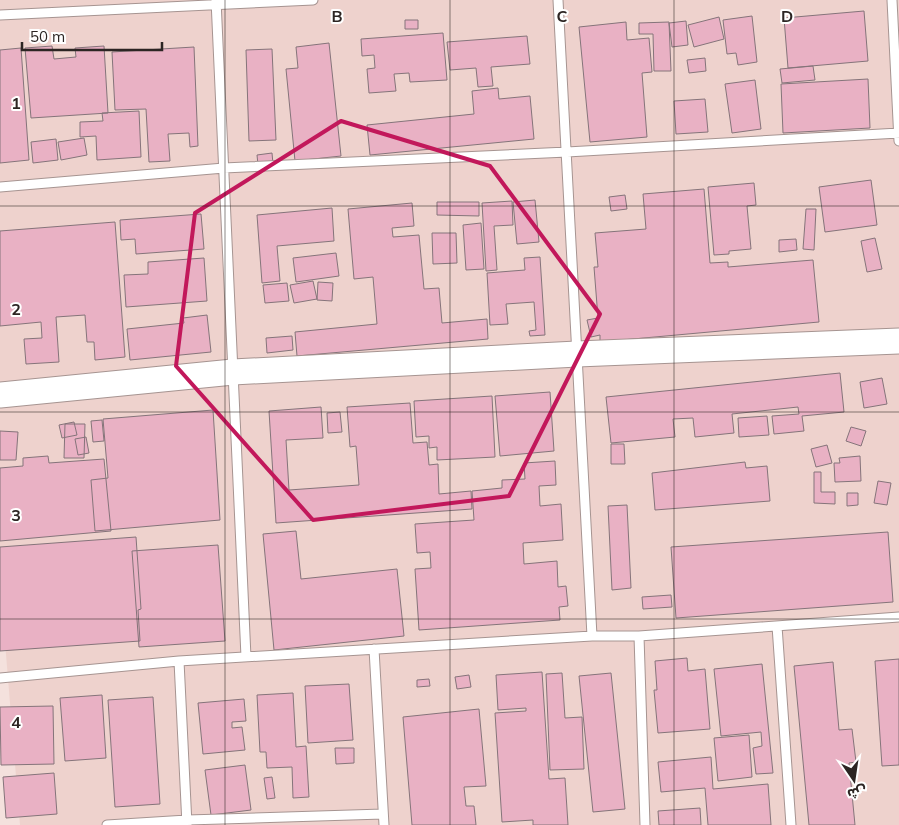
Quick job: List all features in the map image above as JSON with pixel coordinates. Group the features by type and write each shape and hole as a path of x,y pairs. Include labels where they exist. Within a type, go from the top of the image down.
{"street":[{"path":"0,395 233,372 577,354 899,341"}],"lane":[{"path":"0,15 216,2 313,0"},
{"path":"558,0 592,636"},
{"path":"0,187 224,168 899,136 892,0"},
{"path":"216,2 246,657"},
{"path":"0,678 179,661 592,636 639,636 899,617"},
{"path":"777,626 791,825"},
{"path":"639,636 645,825"},
{"path":"374,649 384,825"},
{"path":"179,661 187,822"},
{"path":"107,825 383,814"}],"highlighted area":[{"path":"341,121 490,166 600,314 509,496 313,520 176,366 195,213"}],"shaded area":[{"path":"0,0 899,0 899,825 20,825 0,581"}],"building":[{"path":"864,11 868,61 788,68 784,18"},
{"path":"752,16 757,62 738,65 736,53 727,54 723,20"},
{"path":"719,17 724,39 694,47 688,25"},
{"path":"405,20 418,20 418,29 405,29"},
{"path":"686,21 688,45 672,47 669,23"},
{"path":"626,22 627,40 649,38 652,72 642,73 647,137 590,142 579,27"},
{"path":"669,22 671,71 654,71 653,34 639,34 639,23"},
{"path":"443,33 447,80 410,82 409,73 394,74 396,91 369,93 367,69 375,68 374,55 362,56 361,39"},
{"path":"527,36 530,64 491,67 493,86 478,87 476,68 450,70 447,42"},
{"path":"329,43 341,156 295,161 286,69 298,68 296,47"},
{"path":"52,46 54,59 76,57 75,48 104,46 108,113 31,118 25,48"},
{"path":"194,47 198,146 190,147 189,133 168,134 170,161 149,162 146,109 115,110 112,52"},
{"path":"21,48 29,160 0,163 0,50"},
{"path":"272,49 276,140 249,141 246,50"},
{"path":"705,58 706,71 689,73 687,60"},
{"path":"813,66 815,80 782,83 780,69"},
{"path":"868,79 870,128 783,133 781,84"},
{"path":"755,80 761,129 732,133 725,84"},
{"path":"498,88 499,99 530,96 534,139 370,155 367,125 474,114 472,91"},
{"path":"705,99 708,132 676,134 674,101"},
{"path":"139,111 141,157 97,160 96,136 80,137 80,122 103,121 102,113"},
{"path":"84,138 87,155 61,160 58,142"},
{"path":"56,139 58,160 33,163 31,142"},
{"path":"272,153 273,164 258,165 257,155"},
{"path":"871,180 877,225 825,232 819,187"},
{"path":"754,183 756,205 747,206 751,249 729,251 729,254 714,255 708,187"},
{"path":"704,189 710,263 728,262 728,267 813,260 819,322 600,342 600,335 591,337 587,320 598,318 594,267 598,267 595,233 646,229 643,194"},
{"path":"625,195 627,209 611,211 609,197"},
{"path":"535,200 539,242 517,244 513,202"},
{"path":"512,201 513,225 494,226 497,270 486,271 482,203"},
{"path":"437,202 479,202 479,216 437,215"},
{"path":"412,203 414,226 392,228 393,237 419,235 424,289 439,288 442,323 487,319 488,339 297,356 295,332 377,324 373,277 354,279 348,209"},
{"path":"332,208 334,241 277,246 280,281 262,283 257,215"},
{"path":"806,209 816,209 814,250 803,249"},
{"path":"201,214 204,249 136,254 135,239 121,240 120,220"},
{"path":"115,222 125,357 95,360 94,342 87,342 85,315 56,317 59,362 26,364 24,339 42,338 41,322 0,326 0,231"},
{"path":"481,223 484,269 466,270 463,225"},
{"path":"432,233 456,233 457,263 433,264"},
{"path":"875,238 882,269 867,272 861,241"},
{"path":"796,239 797,250 779,252 779,240"},
{"path":"336,253 339,276 296,282 293,258"},
{"path":"540,257 545,335 530,336 529,331 536,330 534,302 506,304 508,324 490,325 487,273 525,270 524,258"},
{"path":"204,258 207,301 126,307 124,275 148,274 148,262"},
{"path":"313,281 317,299 294,303 290,285"},
{"path":"318,282 333,283 332,301 317,300"},
{"path":"287,283 289,301 265,303 263,285"},
{"path":"207,315 211,352 130,360 127,329 184,323 183,318"},
{"path":"292,336 293,350 267,353 266,338"},
{"path":"840,373 844,412 802,416 804,431 774,434 772,416 799,414 798,407 732,414 734,433 695,437 693,418 673,419 675,437 611,443 606,397"},
{"path":"882,378 887,404 864,408 860,382"},
{"path":"550,392 554,451 500,456 495,396"},
{"path":"492,396 495,457 437,460 437,447 429,448 429,436 416,437 414,401"},
{"path":"410,403 413,443 427,442 429,465 438,464 439,494 471,491 472,509 276,523 269,411 321,407 323,438 286,440 289,490 359,485 356,446 350,447 347,407"},
{"path":"213,410 220,520 95,531 91,480 108,478 103,419"},
{"path":"340,412 342,432 328,433 327,413"},
{"path":"767,416 769,435 739,437 738,418"},
{"path":"102,420 104,441 93,442 91,421"},
{"path":"74,422 77,435 62,438 59,425"},
{"path":"65,424 85,424 84,458 64,458"},
{"path":"851,427 866,431 861,446 846,441"},
{"path":"0,431 18,432 16,460 0,460"},
{"path":"86,437 89,453 78,455 75,439"},
{"path":"611,444 624,444 625,464 611,464"},
{"path":"827,445 832,463 816,467 811,449"},
{"path":"48,456 49,463 104,459 111,531 0,541 0,468 23,466 23,458"},
{"path":"860,456 861,481 835,482 834,463 840,463 839,458"},
{"path":"555,461 556,485 539,486 540,506 561,504 563,540 523,543 524,564 557,561 558,587 566,586 568,606 559,607 560,620 419,630 415,569 431,568 430,552 417,553 415,524 474,520 472,491 502,488 502,480 525,479 524,463"},
{"path":"745,462 746,468 767,466 770,501 655,510 652,473"},
{"path":"814,472 821,472 821,492 835,492 835,504 814,503"},
{"path":"878,481 891,483 887,505 874,503"},
{"path":"847,493 858,493 858,505 847,506"},
{"path":"627,505 631,588 612,590 608,506"},
{"path":"296,531 301,579 397,569 404,636 274,650 263,534"},
{"path":"888,532 893,602 676,618 671,547"},
{"path":"136,537 141,609 138,610 140,641 0,651 0,547"},
{"path":"218,545 225,641 139,647 132,551"},
{"path":"671,595 672,607 643,609 642,597"},
{"path":"687,658 688,671 705,669 710,729 658,733 654,690 657,690 655,661"},
{"path":"899,659 899,765 882,766 875,661"},
{"path":"833,662 839,730 852,729 856,762 849,763 855,825 809,825 794,666"},
{"path":"762,664 773,773 756,774 753,748 762,746 761,732 721,736 714,669"},
{"path":"542,672 549,779 565,778 568,825 533,825 533,820 502,822 495,713 526,711 526,708 498,710 496,675"},
{"path":"562,673 565,718 582,717 584,769 550,770 546,674"},
{"path":"611,673 625,809 593,812 579,676"},
{"path":"469,675 471,687 457,689 455,677"},
{"path":"429,679 430,686 417,687 417,680"},
{"path":"349,684 353,740 308,743 305,686"},
{"path":"293,693 296,747 306,746 309,797 293,798 292,767 267,768 266,752 260,752 257,695"},
{"path":"102,695 106,758 65,761 60,698"},
{"path":"153,697 160,804 115,807 108,700"},
{"path":"244,699 246,721 232,722 232,728 242,727 245,750 203,754 198,703"},
{"path":"53,706 54,764 1,765 0,707"},
{"path":"479,709 486,786 464,787 466,806 474,806 476,825 412,825 403,717"},
{"path":"749,735 752,777 718,781 714,738"},
{"path":"335,748 354,748 354,763 336,764"},
{"path":"711,757 713,789 768,784 771,825 708,825 705,788 661,792 658,762"},
{"path":"245,765 251,810 211,815 205,770"},
{"path":"54,773 57,814 6,818 3,777"},
{"path":"272,777 275,798 267,799 264,778"},
{"path":"700,808 701,825 659,825 658,811"}]}
